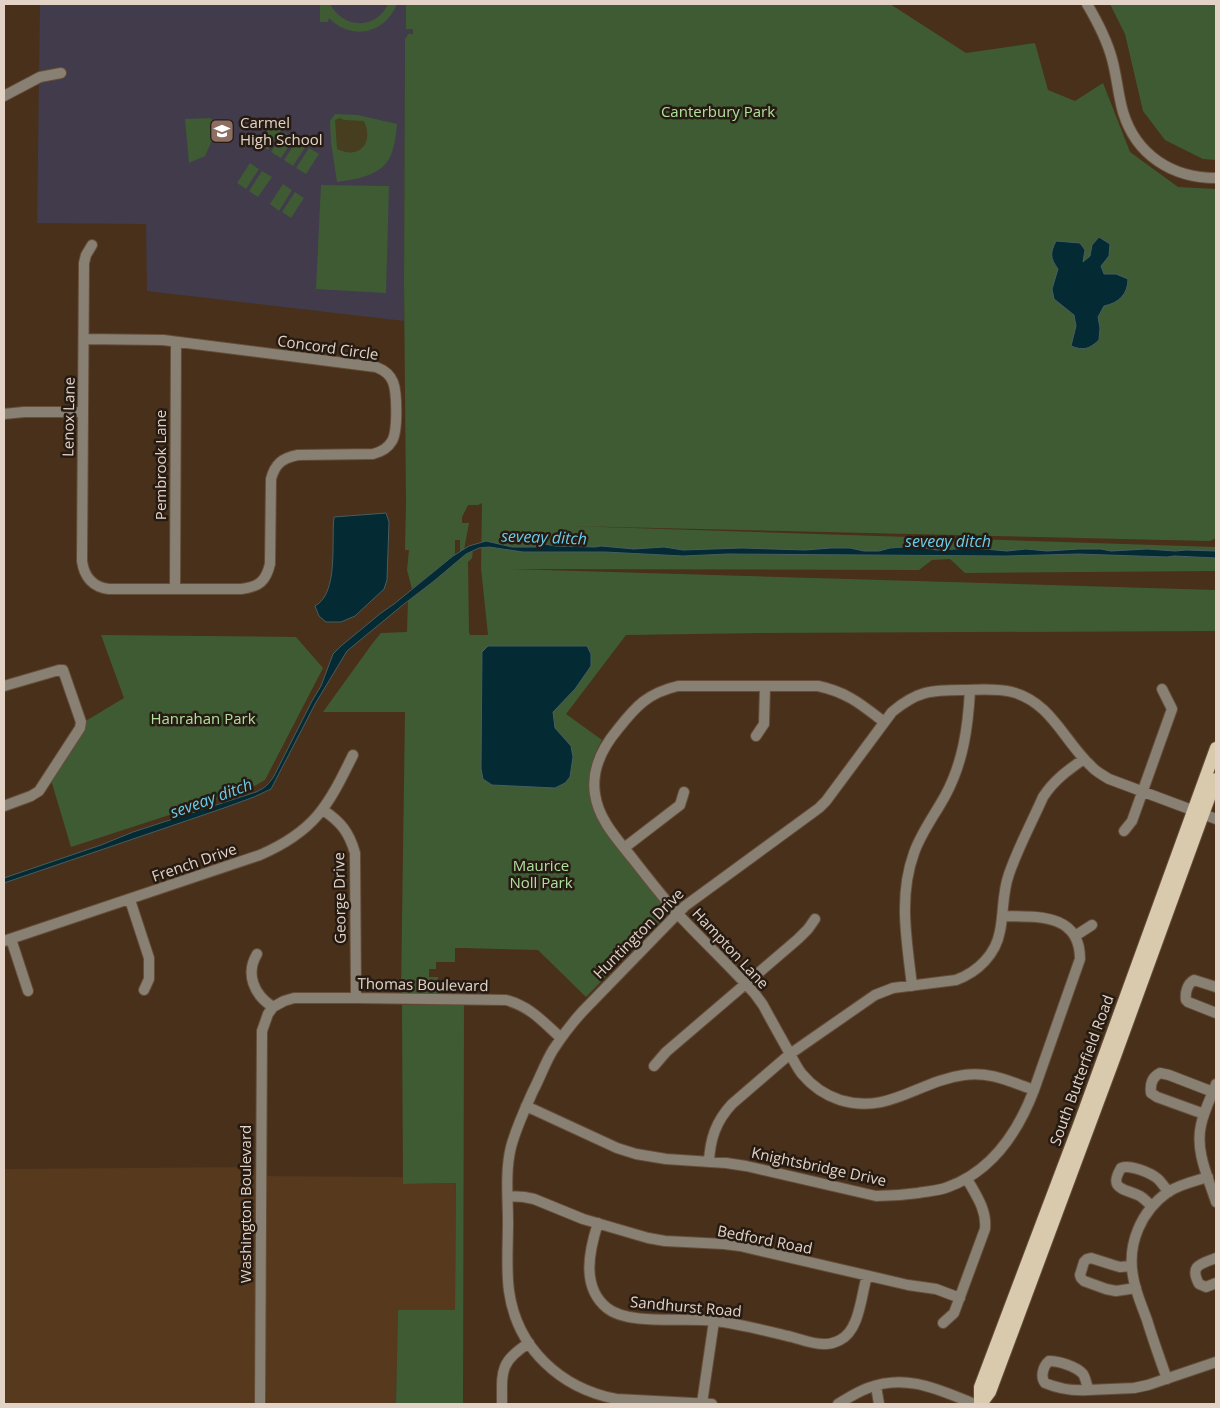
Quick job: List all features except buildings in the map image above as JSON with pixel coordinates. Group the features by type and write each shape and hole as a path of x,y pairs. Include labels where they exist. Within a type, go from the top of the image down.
{"main road":[{"name":"South Butterfield Road","path":"980,1404 990,1392 1096,1108 1198,813 1216,748"},
{"name":"South Butterfield Road","path":"1198,813 1216,779"}],"street":[{"path":"1086,4 1102,32 1112,57 1124,114 1134,138 1150,154 1171,168 1204,178 1216,178"},
{"path":"4,96 40,77 61,74"},
{"name":"Lenox Lane","path":"92,244 84,263 82,561 89,580 98,586"},
{"name":"Concord Circle","path":"84,338 163,340 376,367 386,372 393,382 395,389 394,437 389,445 378,453 363,455 298,455 286,458 277,465 271,479 270,564 268,572 252,588 109,589 98,586"},
{"name":"Pembrook Lane","path":"175,588 176,342"},
{"path":"4,414 83,412"},
{"path":"4,686 59,670 65,671 81,722 80,728 39,791 4,806"},
{"name":"Hampton Lane","path":"884,722 853,699 833,689 818,686 678,686 654,694 634,708 603,748 596,764 594,794 602,816 624,848 677,913 745,983 763,1005 802,1074 816,1088 834,1098 870,1105 886,1102 946,1078 965,1074 994,1076 1034,1090"},
{"path":"756,736 764,724 765,686"},
{"path":"1124,831 1132,821 1172,709 1162,689"},
{"name":"Huntington Drive","path":"707,1404 629,1400 602,1396 579,1387 560,1376 544,1362 529,1343 517,1322 509,1292 508,1278 508,1174 511,1148 517,1127 552,1052 583,1011 677,913 698,895 819,808 892,712 903,703 921,694 942,690 1004,690 1021,695 1033,701 1048,713 1084,759 1098,772 1109,779 1216,820"},
{"path":"912,986 904,918 904,903 909,873 922,835 945,797 959,765 969,719 970,690"},
{"name":"French Drive","path":"7,940 130,900 277,848 303,831 323,810 337,789 353,755"},
{"path":"709,1162 713,1132 724,1112 790,1054 875,995 893,988 956,980 974,971 986,960 994,948 999,935 1009,873 1043,796 1050,785 1084,759"},
{"path":"624,848 680,805 684,792"},
{"name":"George Drive","path":"323,810 342,824 351,839 355,853 356,998"},
{"path":"130,900 149,958 149,979 144,990"},
{"path":"1002,916 1052,919 1066,926 1076,936 1092,925"},
{"path":"654,1066 666,1052 798,939 815,920"},
{"name":"Knightsbridge Drive","path":"526,1106 617,1148 636,1154 754,1168 876,1196 892,1196 939,1190 967,1179 984,1167 1003,1147 1020,1120 1034,1090 1079,966 1080,954 1076,936"},
{"path":"7,940 28,991"},
{"path":"257,954 252,966 254,986 268,1004 273,1007"},
{"path":"1216,987 1194,980 1189,984 1185,996 1188,1002 1216,1013"},
{"name":"Thomas Boulevard","path":"273,1007 284,1000 294,998 506,1000 523,1005 531,1010 561,1038"},
{"name":"Washington Boulevard","path":"260,1404 262,1031 268,1014 273,1007"},
{"path":"1204,1114 1151,1093 1154,1078 1160,1073 1215,1088 1204,1114 1200,1134 1200,1147 1216,1202"},
{"path":"1152,1206 1139,1196 1117,1185 1116,1179 1121,1168 1128,1166 1150,1174 1159,1180 1169,1192"},
{"path":"1167,1378 1136,1288 1131,1258 1136,1234 1145,1215 1152,1206 1175,1188 1208,1177"},
{"path":"943,1323 954,1313 986,1222 982,1205 967,1179"},
{"name":"Bedford Road","path":"508,1196 534,1199 565,1213 648,1238 665,1241 740,1246 908,1285 936,1289 960,1298"},
{"name":"Sandhurst Road","path":"598,1223 590,1251 589,1271 594,1292 606,1307 620,1315 635,1318 714,1321 819,1344 834,1343 845,1337 854,1326 867,1276"},
{"path":"1131,1266 1120,1267 1091,1258 1084,1262 1080,1275 1084,1281 1106,1289 1123,1291 1136,1288"},
{"path":"1216,1258 1199,1264 1195,1270 1199,1284 1206,1286 1216,1283"},
{"path":"707,1404 714,1321"},
{"path":"502,1404 504,1368 513,1354 529,1343"},
{"path":"1088,1390 1134,1388 1148,1385 1216,1362"},
{"path":"838,1404 857,1393 893,1382 918,1383 975,1404"},
{"path":"876,1386 879,1404"}],"shaded area":[{"name":"Carmel High School","path":"40,4 406,4 406,29 413,29 413,34 408,34 405,39 404,321 147,291 146,224 37,223"},
{"path":"255,1167 255,1176 403,1177 404,1184 456,1183 455,1310 398,1310 396,1404 4,1404 4,1169"}],"green space":[{"path":"320,4 330,4 343,18 359,23 368,22 376,18 388,4 397,4 392,14 376,28 357,32 347,30 329,18 328,22 320,22"},
{"path":"406,4 890,4 966,53 1035,43 1048,90 1075,101 1103,83 1130,152 1178,187 1216,189 1216,538 1210,541 570,526 1216,547 1216,571 965,573 950,559 932,560 919,570 510,569 1216,590 1216,631 626,635 566,714 602,740 592,762 590,773 593,805 604,827 669,912 586,997 538,950 464,948 455,948 455,962 436,962 436,969 429,969 429,977 438,977 438,993 401,993 405,712 323,712 381,633 407,632 408,601 466,554 473,551 472,558 468,562 469,632 470,635 488,635 481,568 482,503 468,505 462,517 462,523 469,523 464,550 460,552 460,540 455,540 455,555 412,589 407,570 409,550 405,550 405,39 408,34 413,34 413,29 406,29"},
{"path":"1110,4 1216,4 1216,160 1203,159 1165,140 1143,111 1125,34"},
{"path":"335,114 358,115 397,124 391,155 382,168 368,175 337,182 331,143 330,121"},
{"path":"210,118 217,123 222,131 213,138 205,156 189,163 185,119"},
{"path":"272,123 281,130 268,150 259,144"},
{"path":"284,132 294,138 281,158 271,152"},
{"path":"297,140 306,146 293,166 284,160"},
{"path":"309,148 319,154 306,174 296,168"},
{"path":"250,163 259,169 246,189 237,183"},
{"path":"262,171 272,177 258,197 249,191"},
{"path":"283,184 292,190 279,211 270,204"},
{"path":"321,185 389,186 386,293 316,289"},
{"path":"295,192 304,198 291,218 282,212"},
{"name":"Hanrahan Park","path":"101,635 296,637 323,668 265,780 249,789 71,847 51,780 84,722 124,698"},
{"path":"402,1005 464,1005 463,1404 396,1404 398,1310 455,1310 456,1183 403,1184"}],"sand":[{"path":"340,118 364,121 367,129 366,142 358,151 345,152 337,149 335,120"}],"water":[{"path":"1099,237 1110,244 1109,256 1101,266 1104,274 1116,274 1128,279 1128,284 1122,297 1114,303 1104,306 1098,317 1100,328 1099,340 1083,349 1071,346 1076,326 1074,315 1054,299 1052,289 1058,269 1053,262 1052,252 1056,241 1080,243 1085,250 1083,262 1090,256 1092,245"},
{"path":"386,513 389,522 387,580 384,589 355,616 341,622 326,622 319,616 315,606 323,599 331,578 334,517"},
{"path":"486,541 512,547 540,547 545,544 634,549 664,547 683,550 850,548 864,551 879,551 904,547 937,550 973,548 1007,551 1026,549 1047,551 1101,549 1111,551 1147,549 1216,551 1216,558 1078,554 1006,556 728,554 683,556 605,552 523,552 489,547 479,548 466,554 347,651 315,704 271,789 221,809 4,883 4,878 133,832 256,792 264,787 274,776 321,686 333,654 453,556 469,546"},
{"path":"488,646 587,646 591,654 591,666 575,689 553,712 555,728 571,746 573,757 570,777 565,783 555,788 492,785 483,779 481,769 482,652"}],"place":[{"name":"Carmel High School","path":"222,131"}],"park label":[{"name":"Canterbury Park","path":"718,111"},
{"name":"Maurice Noll Park","path":"541,874"}],"water label":[{"name":"seveay ditch","path":"544,537"},
{"name":"seveay ditch","path":"948,541"},
{"name":"seveay ditch","path":"211,798"}]}
